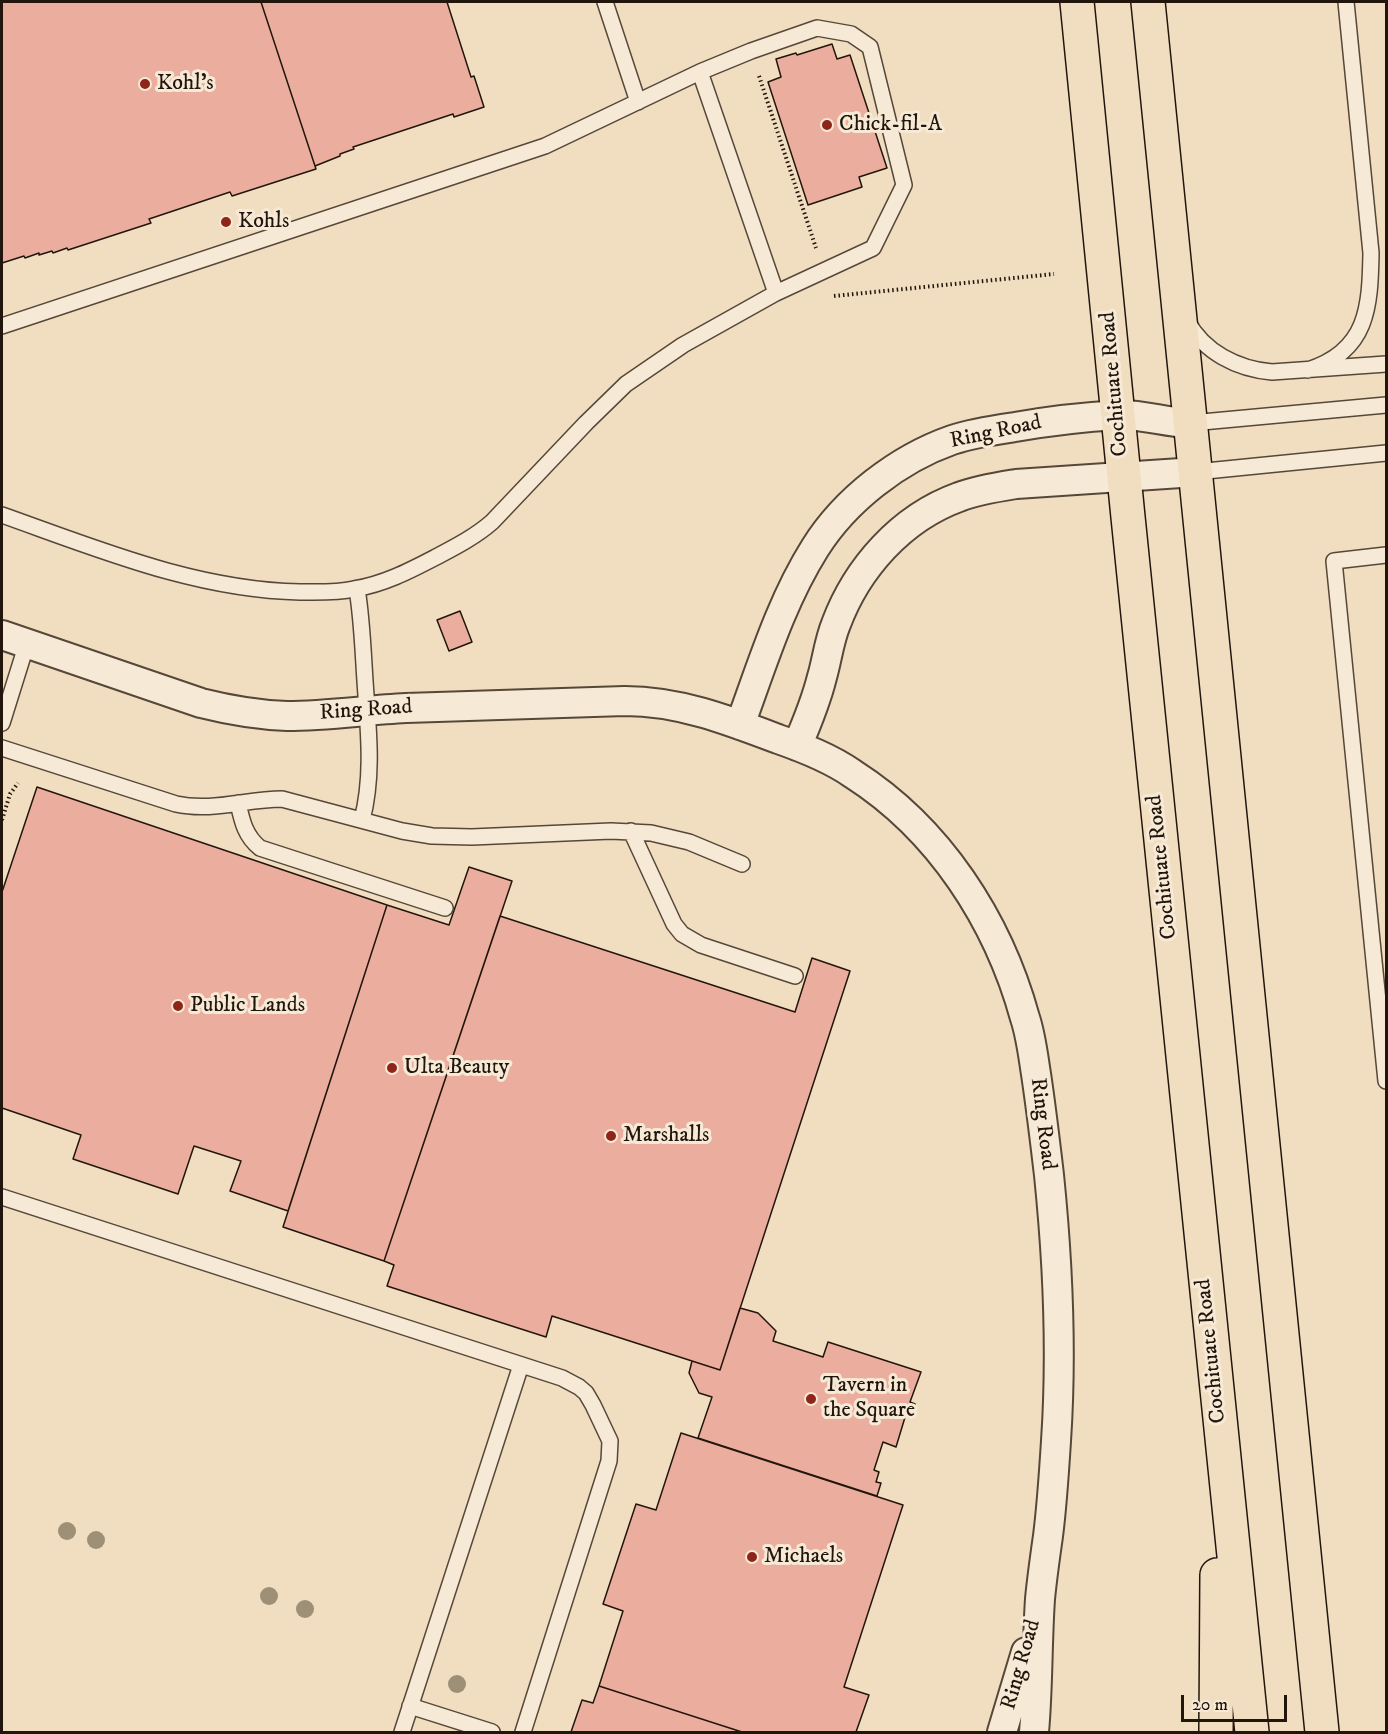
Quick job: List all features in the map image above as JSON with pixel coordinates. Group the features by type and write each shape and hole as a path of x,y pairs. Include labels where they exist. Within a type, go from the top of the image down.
{"main road":[{"name":"Cochituate Road","path":"1077,2 1251,1732"},
{"path":"1148,2 1322,1732"},
{"path":"1216,1732 1217,1402"}],"street":[{"name":"Ring Road","path":"740,725 769,645 801,572 815,547 831,526 868,488 930,449 976,434 1046,422 1118,415 1191,423"},
{"path":"797,746 817,695 835,626 844,603 870,563 916,519 956,498 975,491 1016,484 1196,472"},
{"name":"Ring Road","path":"14,639 190,700 220,708 286,716 424,707 646,701 685,707 714,715 797,746 837,764 880,793 927,837 958,875 987,921 1010,969 1026,1019 1043,1122 1054,1230 1058,1391 1048,1532 1040,1597 1034,1732"},
{"name":"Ring Road","path":"1002,1732 1040,1597"}],"lane":[{"path":"605,2 638,102"},
{"path":"1308,370 1322,366 1343,351 1361,328 1369,302 1371,253 1346,2"},
{"path":"2,326 545,146 700,72 751,51 818,28 851,34 870,47 904,185 873,248 776,293 663,357 626,384 484,530 408,572 380,583 357,589 321,592 247,587 206,580 107,552 2,515"},
{"path":"700,72 776,293"},
{"path":"1178,296 1185,316 1203,343 1236,364 1255,371 1272,372 1386,364"},
{"path":"1191,423 1386,405"},
{"path":"1196,472 1386,453"},
{"path":"1386,555 1334,561 1386,1081"},
{"path":"357,589 367,712 369,777 366,807 362,820"},
{"path":"2,723 14,639"},
{"path":"2,748 176,804 201,808 282,799 402,831 432,836 472,837 631,831 670,836 742,864"},
{"path":"238,803 247,834 260,848 445,908"},
{"path":"631,831 674,924 682,934 701,945 795,975"},
{"path":"2,1197 572,1382 586,1394 610,1441 607,1471 523,1732"},
{"path":"402,1732 521,1365"},
{"path":"410,1706 492,1732"}],"path":[{"path":"2,820 10,794 18,783"}],"building":[{"name":"Kohl's","path":"2,2 261,2 316,169 232,196 230,192 149,219 151,223 68,250 67,248 53,253 52,251 39,255 39,253 2,263"},
{"path":"261,2 447,2 471,77 474,76 484,107 454,117 453,114 353,147 354,149 315,166"},
{"name":"Chick-fil-A","path":"832,44 837,59 850,55 887,168 859,177 862,187 808,205 768,82 781,77 776,59"},
{"path":"460,611 472,642 449,651 437,620"},
{"name":"Public Lands","path":"37,787 387,905 288,1211 230,1191 241,1161 194,1146 178,1194 73,1159 81,1135 2,1108 2,892"},
{"name":"Ulta Beauty","path":"469,867 512,881 384,1261 283,1227 387,905 449,925"},
{"name":"Marshalls","path":"500,916 795,1012 812,958 850,971 720,1370 552,1316 546,1337 387,1286 394,1265 384,1261"},
{"name":"Tavern in the Square","path":"740,1308 758,1313 776,1331 773,1341 823,1357 828,1342 921,1372 910,1402 915,1404 911,1416 906,1414 896,1447 883,1442 874,1470 879,1472 876,1482 881,1483 877,1496 698,1438 712,1397 699,1393 689,1373 692,1361 720,1370"},
{"name":"Michaels","path":"681,1433 903,1505 844,1687 869,1695 856,1732 742,1732 599,1686 623,1611 603,1604 636,1504 656,1510"},
{"path":"599,1686 742,1732 571,1732 582,1700 593,1703"}],"place":[{"name":"Kohl's","path":"145,84"},
{"name":"Chick-fil-A","path":"827,125"},
{"name":"Kohls","path":"226,222"},
{"name":"Public Lands","path":"178,1006"},
{"name":"Ulta Beauty","path":"392,1068"},
{"name":"Marshalls","path":"611,1136"},
{"name":"Tavern in the Square","path":"811,1399"},
{"name":"Michaels","path":"752,1557"}]}
